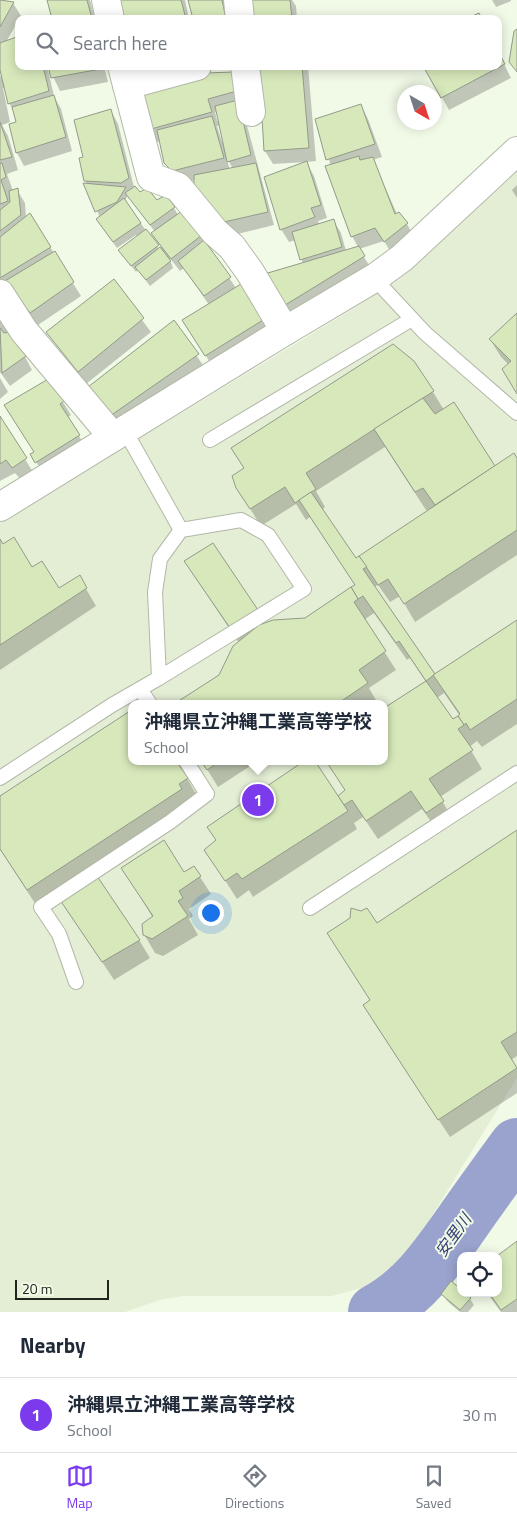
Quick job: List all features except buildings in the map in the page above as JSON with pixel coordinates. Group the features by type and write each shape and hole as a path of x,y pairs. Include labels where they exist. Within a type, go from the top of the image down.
{"street":[{"path":"106,0 109,15"},
{"path":"238,0 240,15"},
{"path":"168,70 125,76 151,177 178,188 215,232 232,247 250,272 285,331"},
{"path":"245,70 250,112"},
{"path":"0,507 123,436 285,331 380,283 402,258 517,150"},
{"path":"0,294 24,331 123,436"}],"lane":[{"path":"380,283 412,319 517,414"},
{"path":"210,440 412,319"},
{"path":"123,436 181,530"},
{"path":"0,778 140,689 160,678 304,589 268,535 241,520 181,530 160,560 156,584 160,678"},
{"path":"140,689 147,700"},
{"path":"76,982 59,934 41,907 170,822 207,794 189,765"},
{"path":"310,908 517,773"}],"shaded area":[{"path":"517,171 517,1078 393,1279 332,1296 183,1296 160,1300 125,1312 0,1312 0,523 371,298 408,272"}],"waterway":[{"name":"安里川","path":"376,1312 402,1295 423,1274 443,1250 517,1146"}],"place":[{"name":"沖縄県立沖縄工業高等学校","path":"258,800"}]}
